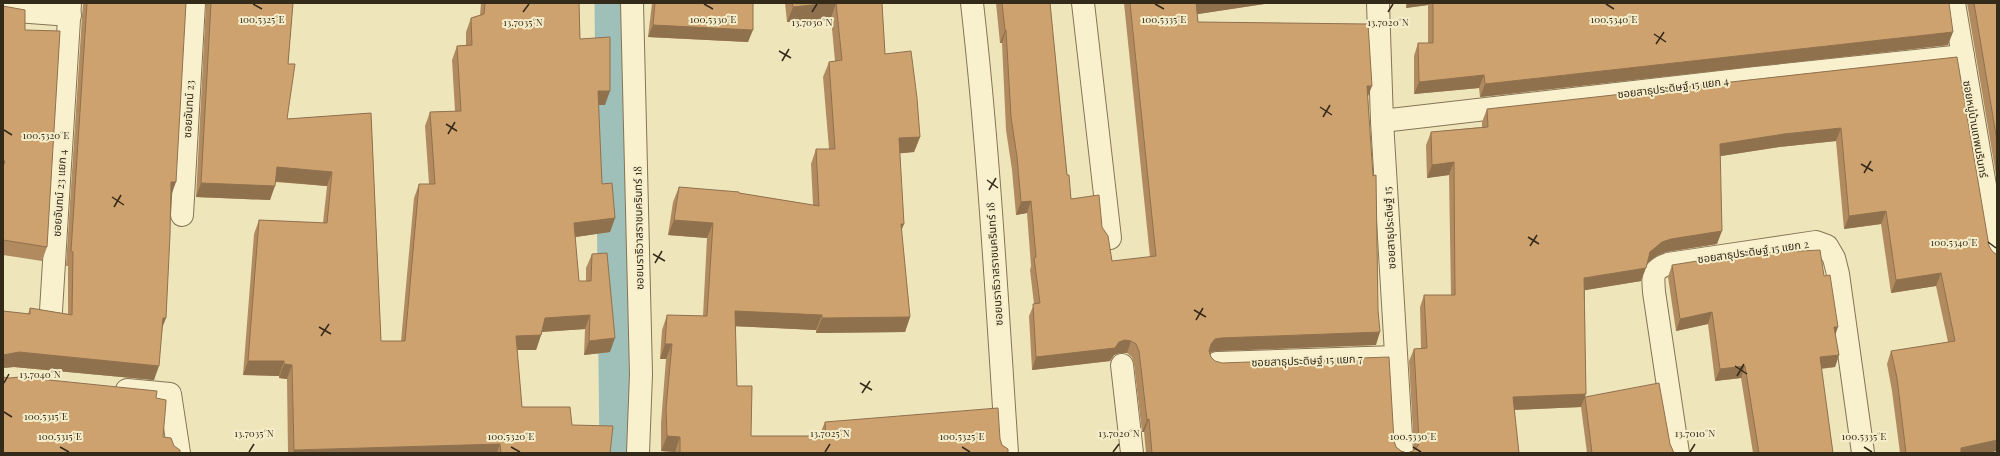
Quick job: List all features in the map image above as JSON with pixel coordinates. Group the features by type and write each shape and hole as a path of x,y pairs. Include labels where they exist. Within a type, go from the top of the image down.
{"street":[{"name":"ซอยจันทน์ 23","path":"182,215 194,3"},
{"name":"ซอยนราธิวาสราชนครินทร์ 18","path":"632,3 641,366 638,453"},
{"name":"ซอยนราธิวาสราชนครินทร์ 18","path":"972,3 995,275 1007,453"},
{"path":"1083,3 1110,238"},
{"name":"ซอยสาธุประดิษฐ์ 15","path":"1378,3 1382,121 1402,453"},
{"name":"ซอยหมู่บ้านเทพนรินทร์","path":"1954,3 1997,256"},
{"path":"3,10 70,9"},
{"name":"ซอยจันทน์ 23 แยก 4","path":"51,311 70,9"},
{"name":"ซอยสาธุประดิษฐ์ 15 แยก 4","path":"1382,121 1963,56"},
{"name":"ซอยสาธุประดิษฐ์ 15 แยก 2","path":"1678,453 1654,292 1653,276 1655,271 1668,264 1816,242 1827,246 1834,258 1838,274 1863,453"},
{"name":"ซอยสาธุประดิษฐ์ 15 แยก 7","path":"1217,363 1396,356"},
{"path":"1122,365 1132,453"},
{"path":"108,388 170,394 179,453"}],"building":[{"path":"87,3 186,3 176,182 171,182 166,318 163,318 159,366 19,352 3,355 3,311 30,314 30,308 72,315 73,252 71,251"},
{"path":"211,3 293,3 288,64 295,64 287,119 371,113 381,341 405,341 419,184 435,184 430,112 461,111 457,46 472,45 471,18 484,14 485,3 579,3 580,39 610,37 610,91 598,91 602,184 612,183 615,218 574,223 579,281 591,281 592,254 607,253 615,338 589,341 590,315 545,318 541,335 516,336 522,407 570,407 572,425 613,426 610,453 501,453 500,444 294,450 292,365 284,364 284,361 248,361 259,220 327,223 332,172 277,167 275,186 201,183"},
{"path":"655,3 753,3 753,30 653,25"},
{"path":"792,3 831,3 793,7"},
{"path":"836,3 882,3 885,54 911,51 920,137 899,138 904,224 901,224 910,317 822,318 822,315 735,311 737,386 752,386 751,436 826,436 825,422 998,408 1000,439 1002,445 1008,449 1008,453 680,453 680,437 667,436 666,408 672,344 665,344 667,315 707,316 713,223 674,220 679,187 739,192 819,206 816,149 835,149 829,62 842,60"},
{"path":"1002,3 1050,3 1067,175 1069,175 1071,199 1099,195 1102,227 1108,236 1112,261 1156,256 1130,3 1196,3 1198,22 1368,24 1372,86 1367,86 1373,176 1376,175 1378,310 1380,332 1221,338 1215,339 1211,344 1209,351 1211,357 1215,361 1222,363 1389,357 1394,441 1396,447 1407,453 1152,453 1149,419 1147,420 1139,351 1136,344 1125,340 1119,342 1115,348 1036,357 1033,304 1040,303 1034,258 1036,257 1031,201 1021,202 1017,157 1011,117 1006,30"},
{"path":"1433,3 1949,3 1953,32 1485,84 1484,75 1419,82 1418,43 1433,43"},
{"path":"1974,3 1997,3 1997,141"},
{"path":"3,6 25,10 25,30 60,31 47,247 3,240 3,167 5,161 3,161"},
{"path":"1957,57 1989,246 1997,255 1997,440 1961,448 1961,453 1906,453 1897,378 1891,351 1955,341 1941,273 1896,280 1886,211 1849,216 1841,128 1784,134 1720,144 1722,231 1671,239 1662,242 1650,252 1646,268 1584,278 1586,394 1513,397 1519,453 1407,453 1413,451 1418,446 1419,440 1414,349 1427,348 1424,295 1455,295 1454,162 1432,165 1431,132 1488,127 1487,109"},
{"path":"1820,250 1824,276 1830,275 1838,327 1834,327 1839,355 1820,357 1833,453 1759,453 1745,366 1720,369 1712,312 1680,319 1672,265 1742,254"},
{"path":"3,377 20,377 157,391 156,398 166,400 163,437 171,438 174,446 180,450 180,453 3,453"},
{"path":"1659,383 1670,444 1674,453 1592,453 1585,397"}],"waterway":[{"path":"610,3 615,453"}]}
